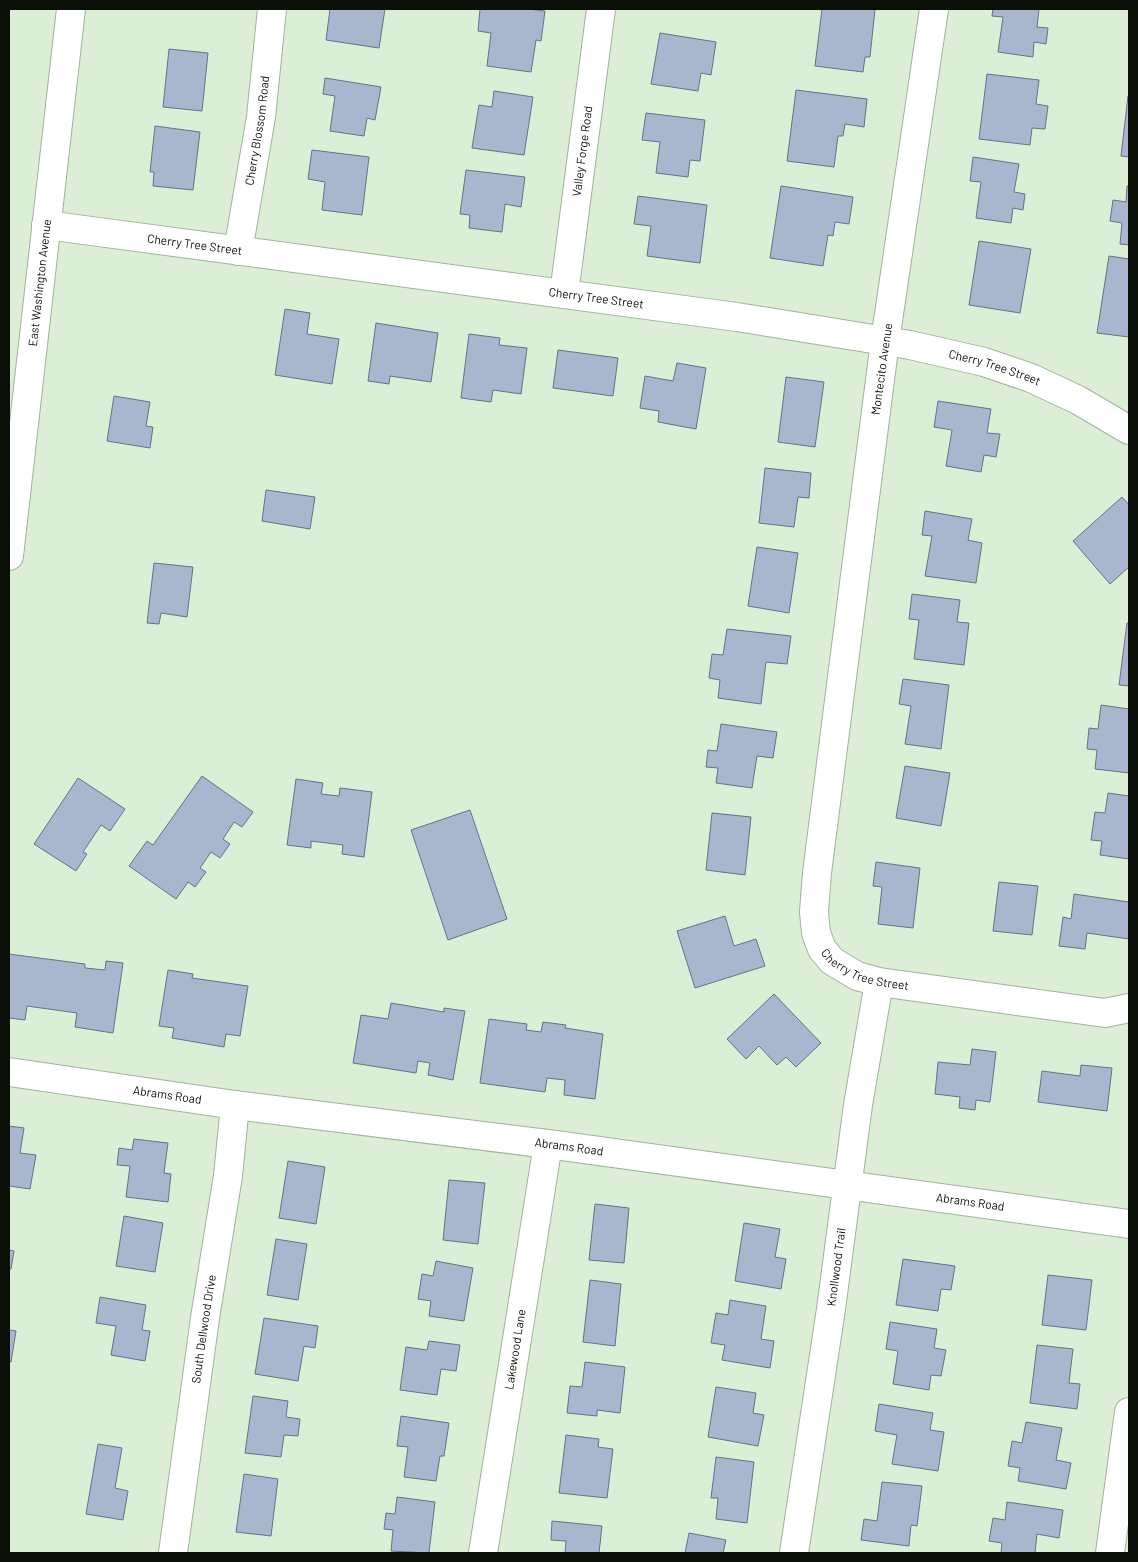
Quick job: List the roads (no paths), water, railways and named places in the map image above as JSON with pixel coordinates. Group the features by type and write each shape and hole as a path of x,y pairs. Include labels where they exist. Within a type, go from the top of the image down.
{"street":[{"name":"East Washington Avenue","path":"9,556 71,9"},
{"name":"Cherry Blossom Road","path":"238,251 261,117 272,9"},
{"name":"Valley Forge Road","path":"564,294 601,9"},
{"name":"Montecito Avenue","path":"835,730 885,341 934,9"},
{"name":"Cherry Tree Street","path":"46,225 737,317 885,341 984,362 1031,378 1078,400 1129,430"},
{"name":"Cherry Tree Street","path":"835,730 814,912 816,933 822,949 832,961 857,976 879,982 1105,1013 1129,1008"},
{"name":"Knollwood Trail","path":"794,1553 832,1309 858,1105 879,982"},
{"name":"Abrams Road","path":"9,1072 235,1105 548,1144 1129,1224"},
{"name":"South Dellwood Drive","path":"173,1553 205,1318 228,1176 235,1105"},
{"name":"Lakewood Lane","path":"484,1553 548,1144"},
{"path":"1110,1553 1129,1412"}]}
